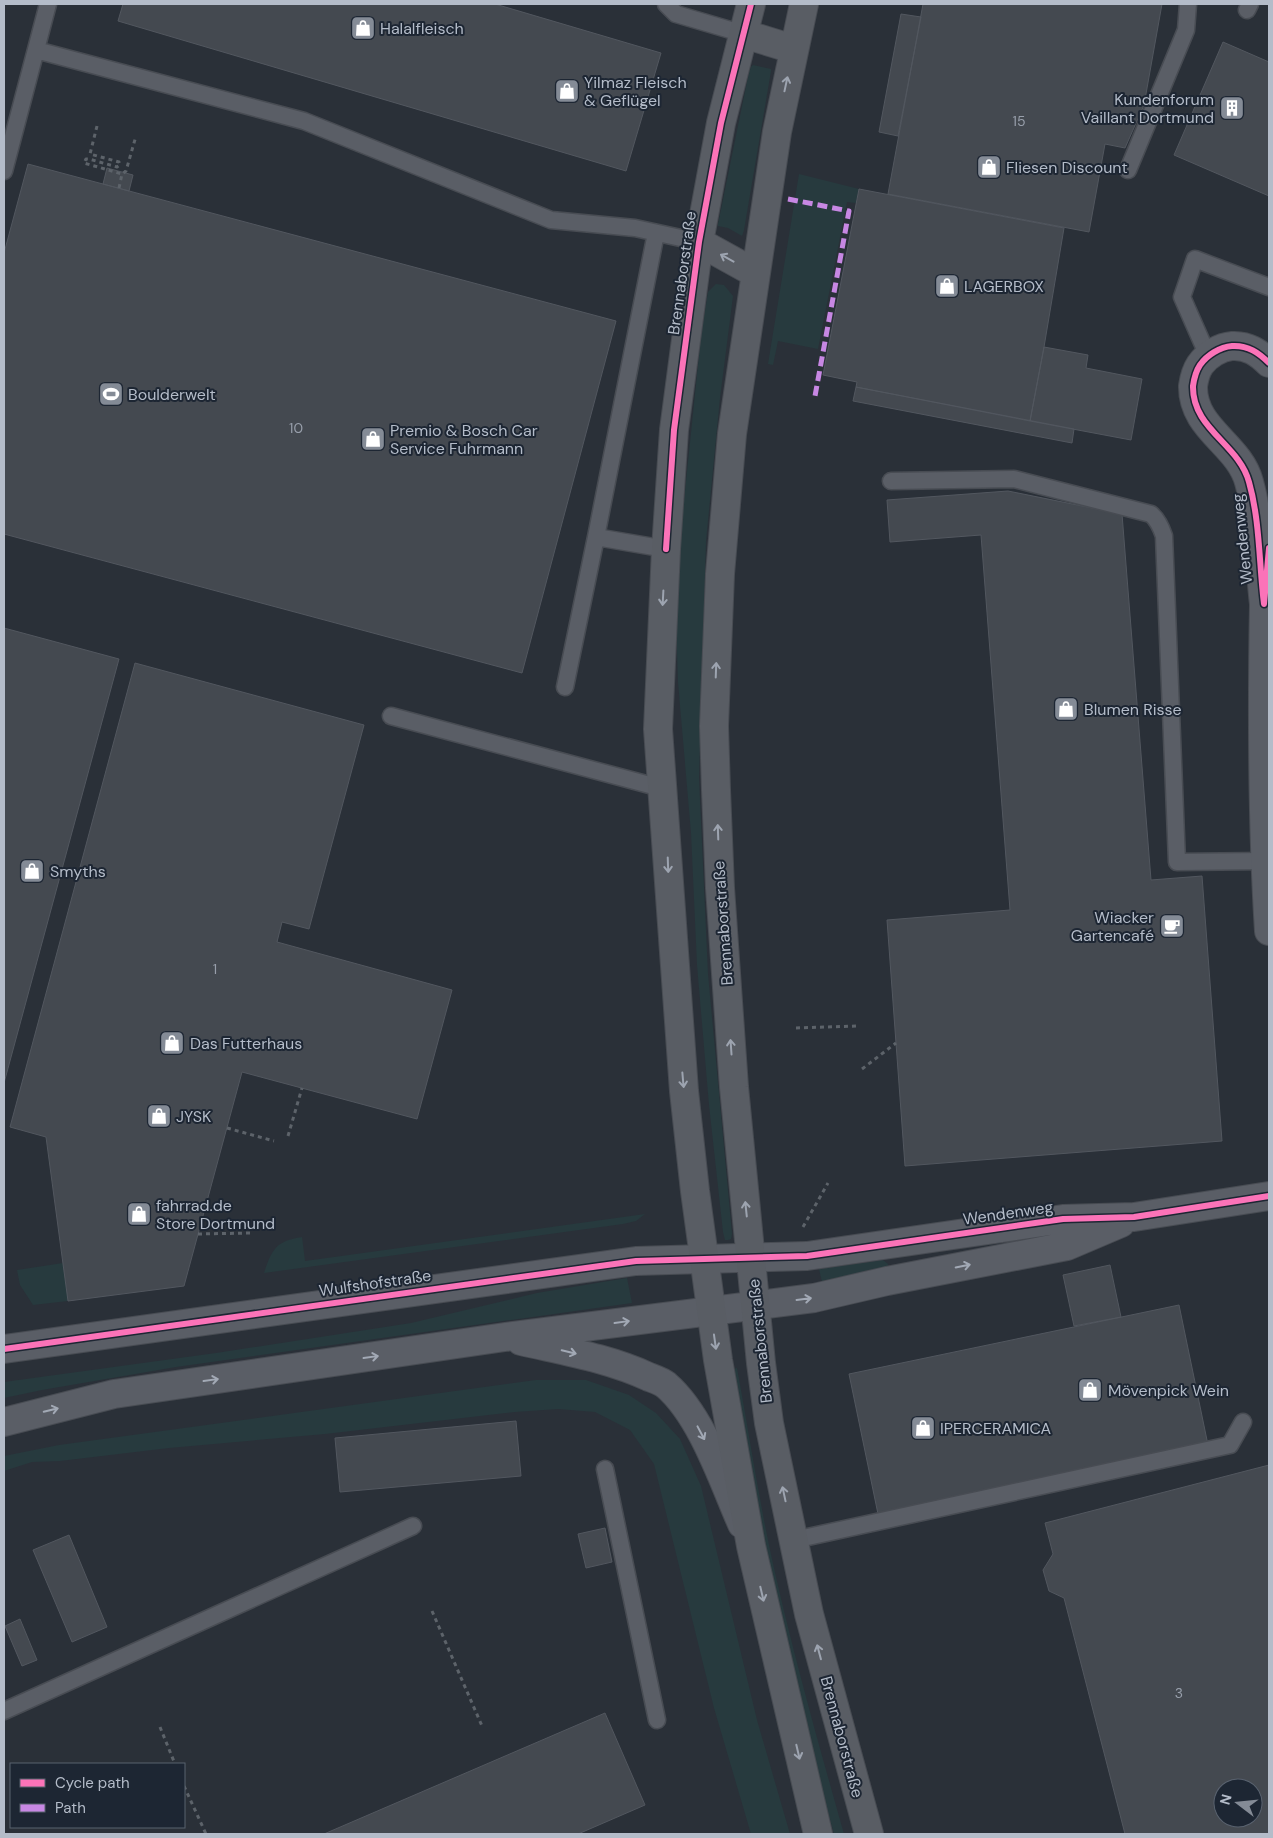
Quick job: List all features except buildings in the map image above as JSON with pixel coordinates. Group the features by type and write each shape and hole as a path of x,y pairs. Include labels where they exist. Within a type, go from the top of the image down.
{"main road":[{"name":"Brennaborstraße","path":"751,4 721,123 699,242 674,430 666,549 658,729 684,1092 694,1191 718,1360 751,1546 818,1834"},
{"name":"Brennaborstraße","path":"804,4 776,132 732,434 720,574 714,726 721,908 734,1087 761,1363 769,1423 809,1614 869,1834"},
{"path":"744,34 794,49"},
{"path":"699,242 755,273"}],"street":[{"path":"1208,356 1224,348 1232,346 1241,347 1256,351 1269,363"},
{"name":"Wendenweg","path":"1208,356 1197,370 1193,395 1196,408 1203,421 1241,463 1249,480 1257,530 1264,604"},
{"name":"Wendenweg","path":"1269,548 1264,604 1261,689 1266,754 1265,860 1269,931"},
{"name":"Wendenweg","path":"751,1257 807,1256 1063,1219 1134,1217 1269,1196"},
{"name":"Wendenweg","path":"756,1305 814,1298 887,1281 1066,1246 1134,1217"},
{"name":"Wulfshofstraße","path":"4,1349 636,1260 751,1257"},
{"path":"4,1422 114,1394 504,1337 756,1305"},
{"name":"Brennaborstraße","path":"504,1337 600,1360 633,1370 665,1384 685,1406 702,1433 751,1546"}],"lane":[{"path":"4,171 48,4"},
{"path":"1128,170 1186,30 1188,4"},
{"path":"674,7 744,34"},
{"path":"36,50 304,121 551,220 635,228 699,242"},
{"path":"565,687 656,234"},
{"path":"1208,356 1182,296 1195,259 1269,287"},
{"path":"892,482 1014,479 1151,514 1156,518 1161,525 1164,536 1177,862 1265,860"},
{"path":"596,537 666,549"},
{"path":"391,716 661,788"},
{"path":"794,1540 1230,1445 1242,1422"},
{"path":"605,1469 657,1720"},
{"path":"4,1711 413,1526"}],"path":[{"path":"97,126 90,154 119,162 120,165 117,167 89,159 86,159 84,164 122,174"},
{"path":"118,188 122,174 126,171 136,136"},
{"path":"796,1028 858,1026"},
{"path":"862,1069 896,1043"},
{"path":"288,1136 302,1088"},
{"path":"227,1128 274,1141"},
{"path":"805,1221 828,1183"},
{"path":"198,1234 250,1233"},
{"path":"432,1611 482,1726"},
{"path":"160,1727 175,1763"},
{"path":"185,1788 206,1834"}],"green space":[{"path":"753,65 771,69 771,71 742,236 728,228 718,226 718,224 749,72"},
{"path":"799,174 859,189 856,203 847,202 818,349 778,341 773,365 768,364"},
{"path":"716,284 724,285 733,296 720,398 706,541 699,778 708,974 732,1234 731,1239 728,1240 725,1240 723,1232 709,1105 697,965 691,833 678,682 676,618 682,520 701,336 708,292"},
{"path":"645,1214 636,1221 623,1224 264,1273 276,1248 286,1241 302,1237 305,1261"},
{"path":"883,1260 888,1264 887,1268 822,1282 819,1269"},
{"path":"63,1263 68,1301 33,1305 20,1285 17,1270"},
{"path":"627,1278 632,1303 176,1367 4,1398 4,1382 216,1353 411,1323 537,1293"},
{"path":"737,1368 770,1551 800,1674 844,1834 834,1834 767,1580 729,1370"},
{"path":"536,1380 586,1380 629,1395 656,1413 680,1439 701,1486 757,1720 790,1834 751,1834 714,1708 654,1464 630,1430 595,1412 558,1409 515,1412 325,1434 169,1448 60,1461 32,1462 4,1471 4,1456 59,1445"}],"marked path":[{"path":"788,199 849,211 815,396"}],"cycle path":[{"path":"666,549 674,430 699,242 721,123 751,4"},
{"path":"1269,363 1248,348 1238,346 1223,348 1203,361 1197,370 1193,386 1195,401 1200,414 1236,457 1244,469 1249,482 1257,527 1264,604 1269,548"},
{"path":"4,1349 636,1261 807,1256 1063,1219 1134,1217 1269,1196"}],"place":[{"name":"Halalfleisch","path":"363,28"},
{"name":"Yilmaz Fleisch & Geflügel","path":"567,91"},
{"name":"Kundenforum Vaillant Dortmund","path":"1232,108"},
{"name":"Fliesen Discount","path":"989,167"},
{"name":"LAGERBOX","path":"947,286"},
{"name":"Boulderwelt","path":"111,394"},
{"name":"Premio & Bosch Car Service Fuhrmann","path":"373,439"},
{"name":"Blumen Risse","path":"1066,709"},
{"name":"Smyths","path":"32,871"},
{"name":"Wiacker Gartencafé","path":"1172,926"},
{"name":"Das Futterhaus","path":"172,1043"},
{"name":"JYSK","path":"159,1116"},
{"name":"fahrrad.de Store Dortmund","path":"139,1214"},
{"name":"Mövenpick Wein","path":"1090,1390"},
{"name":"IPERCERAMICA","path":"923,1428"}]}
